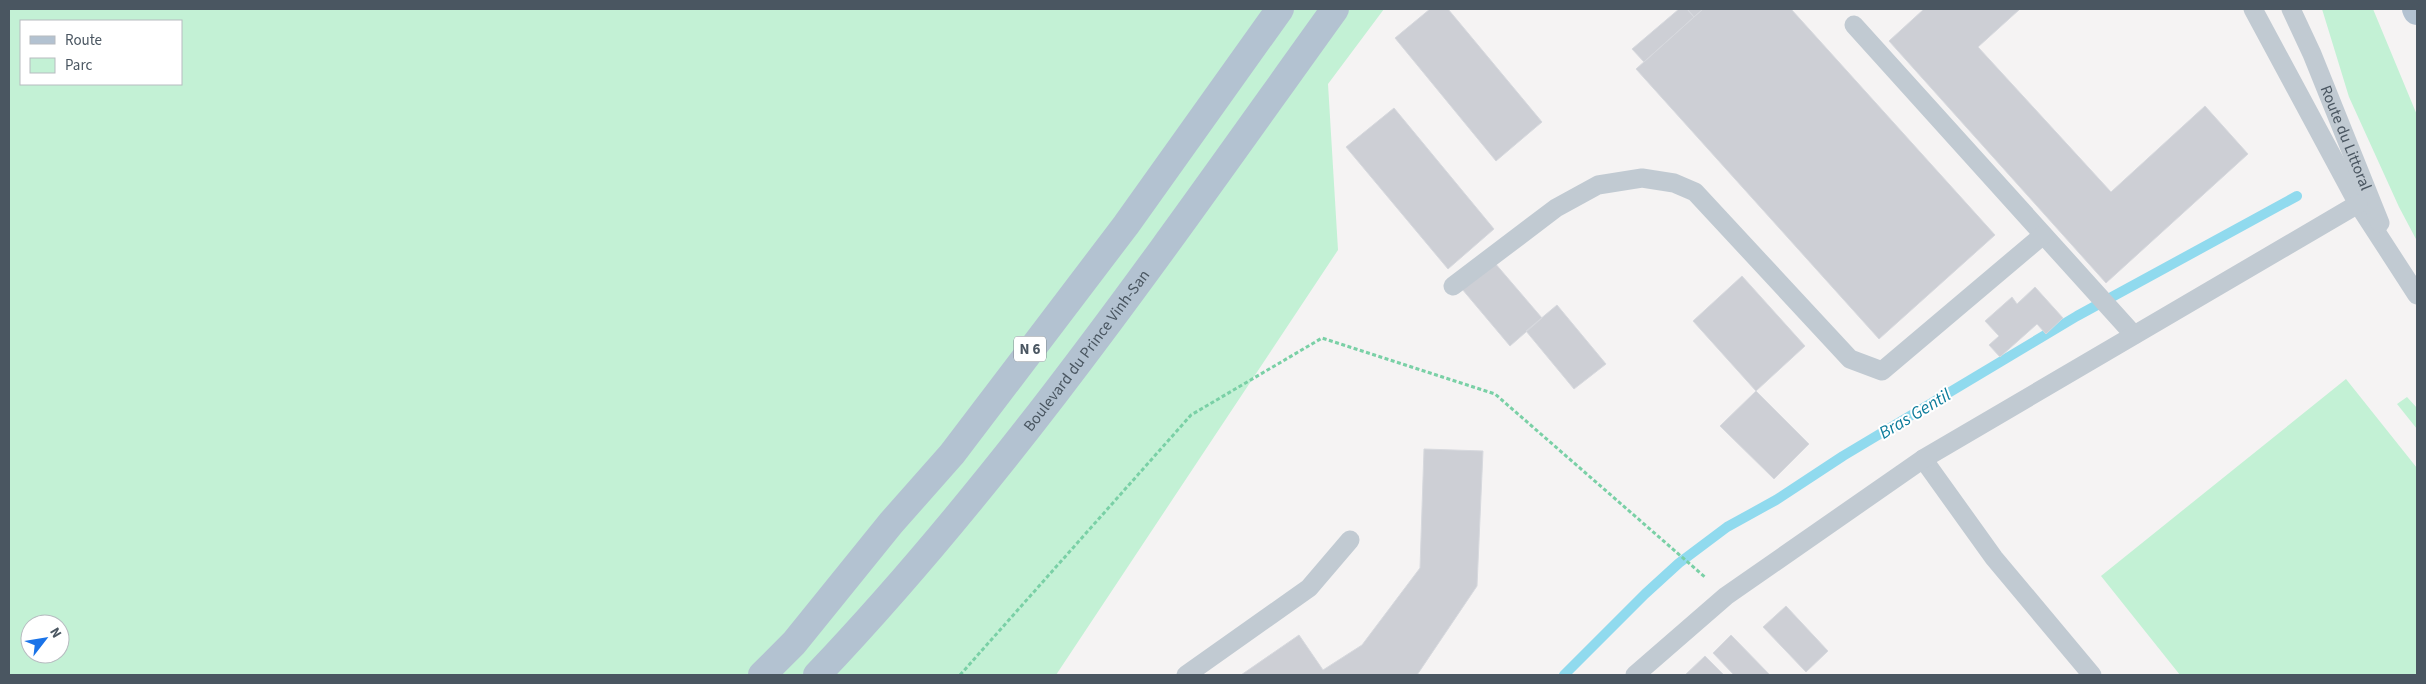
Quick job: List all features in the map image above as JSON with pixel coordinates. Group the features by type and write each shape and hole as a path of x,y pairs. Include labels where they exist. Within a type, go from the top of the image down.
{"main road":[{"name":"N 6","path":"762,675 794,643 891,523 952,454 1126,225 1280,9"},
{"name":"Boulevard du Prince Vinh-San","path":"817,675 948,527 1033,422 1123,304 1335,9"}],"lane":[{"name":"Route du Littoral","path":"2253,9 2358,204 2398,268"},
{"name":"Route du Littoral","path":"2291,9 2312,54 2398,268"},
{"path":"1854,25 2129,329"},
{"path":"1453,286 1556,208 1598,185 1642,178 1674,183 1695,192 1850,359 1882,371 2043,235"},
{"path":"1635,675 1726,596 1923,459 2129,329 2358,204"},
{"path":"2398,268 2417,295"},
{"path":"1923,459 1994,558 2092,675"},
{"path":"1186,675 1309,588 1350,540"}],"path":[{"path":"960,675 1191,415 1322,338 1495,394 1696,568"}],"green space":[{"path":"9,9 1384,9 1328,84 1338,250 1056,675 9,675"},
{"path":"2322,9 2373,9 2417,115 2417,241 2399,207 2349,97"},
{"path":"2346,379 2417,468 2417,675 2180,675 2101,576"},
{"path":"2407,397 2417,408 2417,429 2397,404"}],"building":[{"path":"1430,9 1448,9 1542,122 1496,161 1395,38"},
{"path":"1679,9 1687,9 1694,17 1644,62 1632,49"},
{"path":"1687,9 1703,9 1694,17"},
{"path":"1703,9 1791,9 1995,235 1879,339 1636,69"},
{"path":"1924,9 2020,9 1978,47 2111,192 2205,106 2248,154 2106,283 1889,41"},
{"path":"1394,108 1494,229 1448,269 1346,147"},
{"path":"1494,262 1542,318 1510,346 1462,289"},
{"path":"1742,276 1805,346 1756,391 1693,321"},
{"path":"2035,287 2063,318 2046,334 2037,324 2000,357 1989,345 1999,336 1985,321 2012,297 2017,304"},
{"path":"1557,305 1606,364 1574,389 1526,331"},
{"path":"1756,391 1809,444 1774,479 1720,426"},
{"path":"1424,449 1483,451 1477,586 1417,675 1241,675 1299,635 1323,670 1362,645 1420,568"},
{"path":"1786,606 1828,651 1806,672 1763,627"},
{"path":"1731,635 1770,675 1734,675 1713,653"},
{"path":"1705,656 1724,675 1685,675"}],"waterway":[{"name":"Bras Gentil","path":"1564,675 1645,594 1679,563 1727,527 1776,500 1843,456 2077,316 2297,196"}]}
